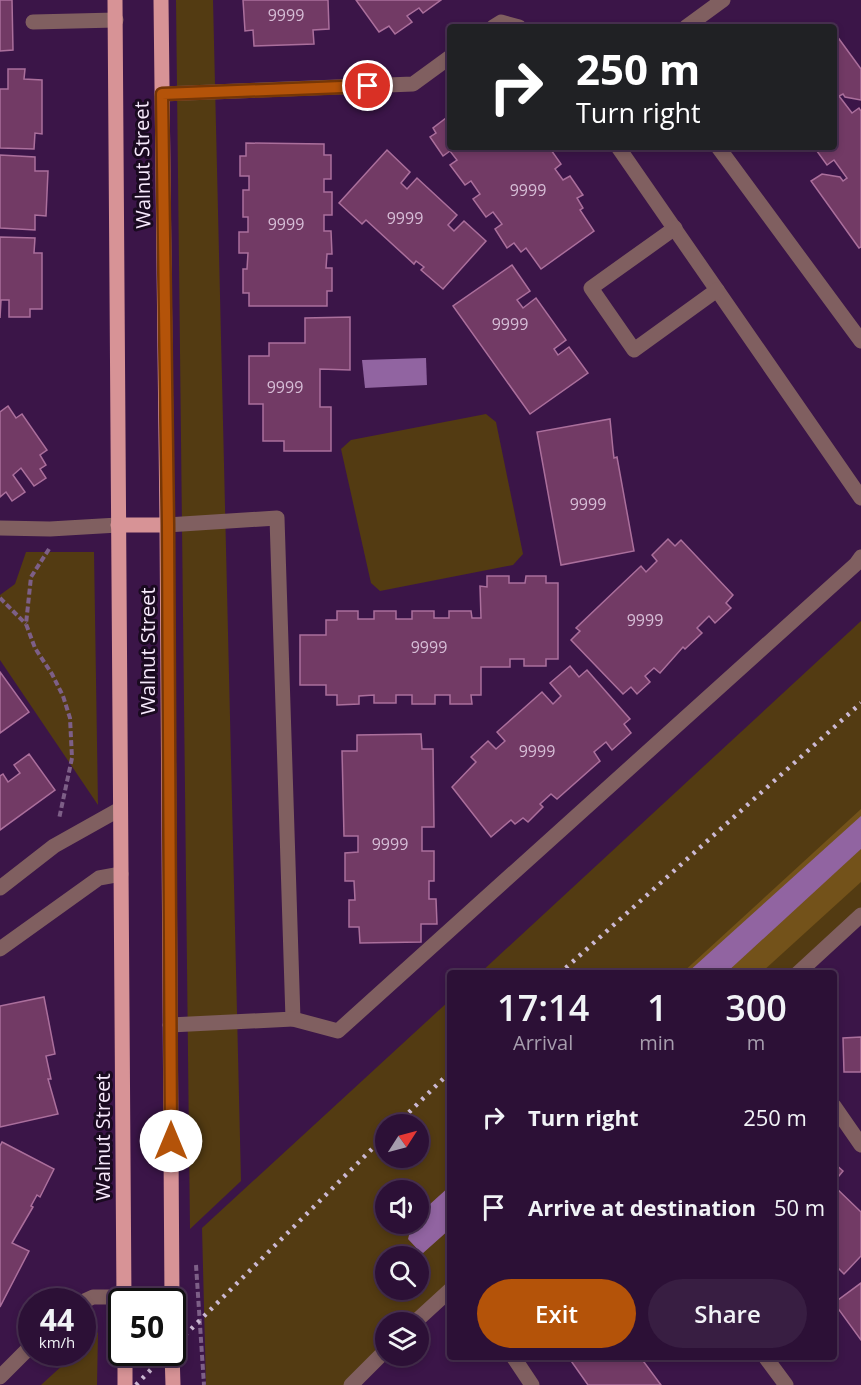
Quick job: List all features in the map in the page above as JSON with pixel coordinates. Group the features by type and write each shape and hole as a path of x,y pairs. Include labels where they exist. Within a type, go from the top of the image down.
{"main road":[{"name":"Walnut Street","path":"115,0 124,1288"},
{"name":"Walnut Street","path":"161,0 168,525 172,1288"},
{"path":"118,525 168,525"},
{"path":"124,1366 125,1385"},
{"path":"172,1366 173,1385"}],"street":[{"path":"690,24 723,0"},
{"path":"33,22 116,20"},
{"path":"162,94 413,84 447,59"},
{"path":"620,150 861,498"},
{"path":"720,150 861,341"},
{"path":"675,228 591,288 597,297 634,350 717,290"},
{"path":"168,525 278,518 293,1019"},
{"path":"0,528 50,529 118,525"},
{"path":"170,1025 293,1019 338,1031 856,564 861,557"},
{"path":"0,888 54,846 120,809"},
{"path":"0,949 99,878 121,874"},
{"path":"801,970 861,915"},
{"path":"837,1110 861,1144"},
{"path":"426,1312 447,1293"},
{"path":"0,1377 18,1359"},
{"path":"515,1360 532,1385"},
{"path":"767,1360 786,1385"},
{"path":"351,1385 375,1361"}],"path":[{"path":"26,624 31,576 49,548 50,529"},
{"path":"0,598 26,624 36,648 59,688 69,718 72,758 54,846"},
{"path":"196,1261 204,1385"}],"shaded area":[{"path":"176,0 213,0 241,1181 190,1229"},
{"path":"426,358 427,385 365,388 362,360"},
{"path":"486,414 496,422 523,554 513,565 380,591 371,583 341,449 351,440"},
{"path":"26,552 94,552 98,805 0,660 0,595 15,584"},
{"path":"861,621 861,917 800,970 483,970"},
{"path":"861,809 861,882 764,970 685,970"},
{"path":"861,816 861,849 729,970 690,970"},
{"path":"447,1003 447,1292 425,1312 375,1312 375,1356 344,1385 206,1385 202,1228"},
{"path":"447,1189 447,1232 429,1248 415,1246 408,1239 409,1234 429,1234 429,1205"},
{"path":"98,1332 97,1385 41,1385 62,1366 96,1366 96,1334"}],"building":[{"path":"0,0 12,0 13,50 0,51"},
{"path":"243,0 328,0 329,29 313,30 314,44 254,46 253,30 245,31"},
{"path":"356,0 441,0 423,13 419,8 407,16 412,22 395,34 389,26 379,32"},
{"path":"837,36 861,69 861,100 845,97 843,94 839,96 852,113 859,108 861,111 861,247 859,248 811,181 822,174 840,177 843,181 847,178 834,160 827,165 816,150 837,150"},
{"path":"8,69 25,69 24,79 42,80 42,134 35,133 34,149 0,148 0,89 8,89"},
{"path":"447,117 447,150 551,150 561,164 555,169 563,180 570,176 583,195 577,198 583,208 580,210 594,231 541,269 526,248 521,252 514,243 507,248 495,229 502,224 493,212 486,217 473,199 480,194 471,181 465,185 450,165 457,160 450,151 443,156 430,137 436,133 433,128"},
{"path":"246,143 324,144 324,155 331,155 331,179 324,179 324,192 332,192 332,215 324,215 324,231 331,231 332,254 327,254 326,268 332,268 332,291 327,291 327,306 249,306 249,293 243,293 243,269 247,269 248,253 239,253 239,232 248,232 248,217 243,217 243,190 249,190 249,176 240,176 240,156 246,156"},
{"path":"387,150 410,172 401,183 407,189 417,178 457,215 448,225 454,231 464,221 486,241 443,289 421,270 424,267 416,261 414,264 366,220 362,224 339,203"},
{"path":"0,155 35,157 35,171 48,171 46,216 35,215 35,230 0,228"},
{"path":"0,237 35,238 34,253 42,253 42,309 30,309 30,317 9,317 9,300 1,300 0,318"},
{"path":"512,265 530,291 517,300 523,308 536,298 566,340 554,349 558,355 569,347 588,373 530,414 453,306"},
{"path":"350,317 350,370 320,369 320,407 331,407 331,451 284,451 284,441 263,441 263,404 249,404 249,356 269,356 269,343 305,343 305,318"},
{"path":"8,406 16,418 22,414 47,450 40,455 46,465 40,469 46,478 34,486 21,468 13,475 25,492 12,501 6,492 0,497 0,412"},
{"path":"610,419 614,458 617,457 634,551 561,565 537,432"},
{"path":"668,539 675,546 681,540 733,595 726,603 731,608 715,623 709,616 697,628 702,633 685,649 683,647 660,673 654,668 645,676 650,682 637,694 631,687 623,694 571,640 580,631 576,628 641,566 646,572 657,561 652,555"},
{"path":"487,576 509,576 509,583 525,583 526,576 546,576 546,583 558,583 558,659 546,659 546,666 524,666 524,659 510,659 510,667 481,667 481,695 471,695 472,704 450,704 450,695 435,695 435,704 412,704 412,695 396,695 396,703 374,703 374,695 359,696 359,704 337,705 337,695 326,695 326,685 300,685 300,635 326,635 326,620 337,620 337,611 358,611 358,619 374,619 374,611 396,611 396,619 412,619 412,611 434,611 434,618 449,618 449,611 471,611 472,618 481,618 480,586 487,587"},
{"path":"570,666 579,677 587,670 630,719 624,724 631,733 612,750 606,742 594,752 600,761 557,799 551,794 540,804 543,807 528,822 523,818 515,824 511,820 491,837 452,787 476,762 471,757 488,741 496,749 505,741 497,732 542,692 553,704 561,696 550,683"},
{"path":"0,672 29,712 0,733"},
{"path":"421,734 422,749 433,749 434,827 422,827 422,851 434,851 434,881 429,881 429,899 436,899 437,924 421,924 421,942 360,943 359,927 349,927 349,900 355,900 354,881 345,881 345,853 358,852 358,836 344,836 342,751 357,751 357,735"},
{"path":"29,754 55,790 0,830 0,776 3,774 8,782 20,773 14,765"},
{"path":"44,997 55,1054 46,1056 51,1079 48,1079 58,1114 0,1127 0,1006"},
{"path":"861,1037 861,1072 844,1072 843,1038"},
{"path":"2,1142 54,1169 40,1197 37,1195 31,1206 33,1207 12,1243 29,1251 0,1307 0,1146"},
{"path":"837,1166 843,1171 837,1178"},
{"path":"837,1189 861,1212 861,1256 844,1274 837,1267"},
{"path":"861,1283 861,1340 837,1307 837,1301"},
{"path":"570,1360 642,1360 661,1385 588,1385"}],"railway":[{"path":"563,970 861,703"},
{"path":"407,1114 447,1075"},
{"path":"186,1334 375,1146"},
{"path":"136,1385 154,1366"}],"route":[{"path":"171,1141 168,525 162,94 368,86"}]}
